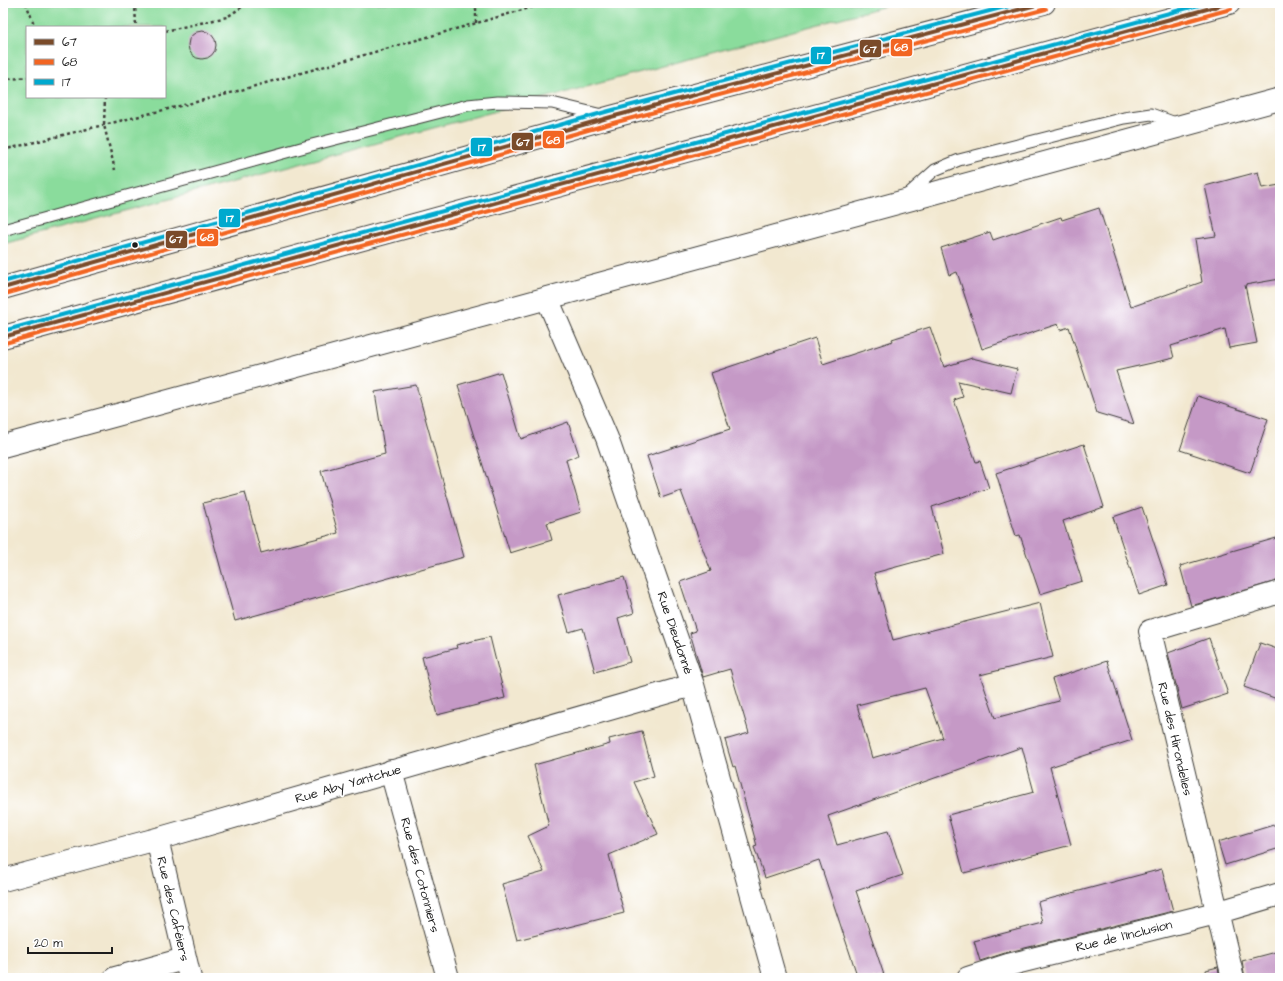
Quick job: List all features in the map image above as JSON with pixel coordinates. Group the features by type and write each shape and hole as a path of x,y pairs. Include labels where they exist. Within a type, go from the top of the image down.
{"main road":[{"path":"3,288 611,117 1044,3"},
{"path":"3,337 1228,3"},
{"path":"3,446 1280,99"},
{"name":"Rue Dieudonné","path":"547,298 607,438 693,685 775,978"},
{"name":"Rue des Hirondelles","path":"1233,978 1216,913 1150,631 1280,592"},
{"name":"Rue Aby Yantchue","path":"3,880 157,839 693,685"},
{"name":"Rue des Cotonniers","path":"391,771 448,978"},
{"name":"Rue des Caféiers","path":"157,839 187,969"},
{"name":"Rue de l'Inclusion","path":"968,978 1010,971 1280,894"},
{"path":"115,978 187,969"}],"lane":[{"path":"3,230 312,145 468,105 497,102 552,103 611,117"}],"path":[{"path":"26,3 35,26"},
{"path":"135,3 136,26"},
{"path":"166,31 227,17 248,3"},
{"path":"476,3 476,23"},
{"path":"3,150 220,96 547,3"},
{"path":"3,77 12,79 26,77"},
{"path":"105,98 104,125 114,170"}],"green space":[{"path":"3,3 897,3 3,244"}],"building":[{"path":"202,31 212,35 216,45 212,55 202,59 192,55 188,45 192,35"},
{"path":"1258,172 1262,188 1280,185 1280,279 1245,285 1257,343 1229,348 1225,329 1171,346 1174,358 1116,371 1134,424 1097,413 1069,327 1060,330 1058,324 982,349 957,272 949,275 941,248 990,232 993,240 1061,217 1062,220 1099,208 1131,307 1202,282 1195,239 1216,236 1205,186"},
{"path":"930,327 944,367 972,358 1017,369 1011,393 958,381 963,397 954,400 976,462 980,461 989,488 932,507 944,554 874,573 893,640 1040,603 1053,657 980,675 995,718 1059,701 1052,679 1107,661 1132,740 1050,767 1071,845 964,873 948,815 1034,792 1022,747 828,816 837,845 888,831 903,875 856,891 885,978 858,978 819,860 765,878 754,847 757,846 735,766 733,767 725,740 749,733 730,669 703,677 690,633 696,631 680,582 711,571 681,491 661,498 647,456 730,429 711,373 815,338 823,364 893,341 892,339","holes":["925,688 943,738 872,758 857,705"]},
{"path":"501,372 521,439 568,422 579,455 566,460 581,512 547,523 552,540 510,553 458,385"},
{"path":"416,385 464,557 235,621 203,503 245,492 261,553 338,533 321,471 385,454 375,392"},
{"path":"1198,396 1268,419 1250,473 1180,450"},
{"path":"1084,444 1104,507 1063,521 1082,581 1040,594 1020,535 1016,536 996,473"},
{"path":"1142,507 1168,585 1139,595 1113,517"},
{"path":"1280,537 1280,580 1191,606 1180,566"},
{"path":"624,577 634,613 618,618 630,662 595,672 583,628 569,632 558,595"},
{"path":"490,637 505,698 437,715 422,657 457,648 456,645"},
{"path":"1209,638 1228,694 1182,709 1168,653"},
{"path":"1260,643 1280,650 1280,700 1244,687"},
{"path":"642,731 654,776 634,782 658,834 609,855 624,913 517,940 502,884 544,872 528,836 549,826 534,765 610,744 609,739"},
{"path":"1280,823 1280,848 1225,865 1218,842"},
{"path":"1162,869 1173,911 1005,953 980,961 974,941 1043,923 1038,902"},
{"path":"1280,951 1280,978 1245,978 1242,961"},
{"path":"1218,967 1220,978 1207,978 1206,970"}],"transit line":[{"name":"17","path":"3,282 609,111 1020,3"},
{"name":"67","path":"3,288 611,117 1044,3"},
{"name":"17","path":"3,331 1206,3"},
{"name":"67","path":"3,337 1229,3"},
{"name":"68","path":"5,294 613,123 1046,9"},
{"name":"68","path":"5,343 1231,9"}]}
